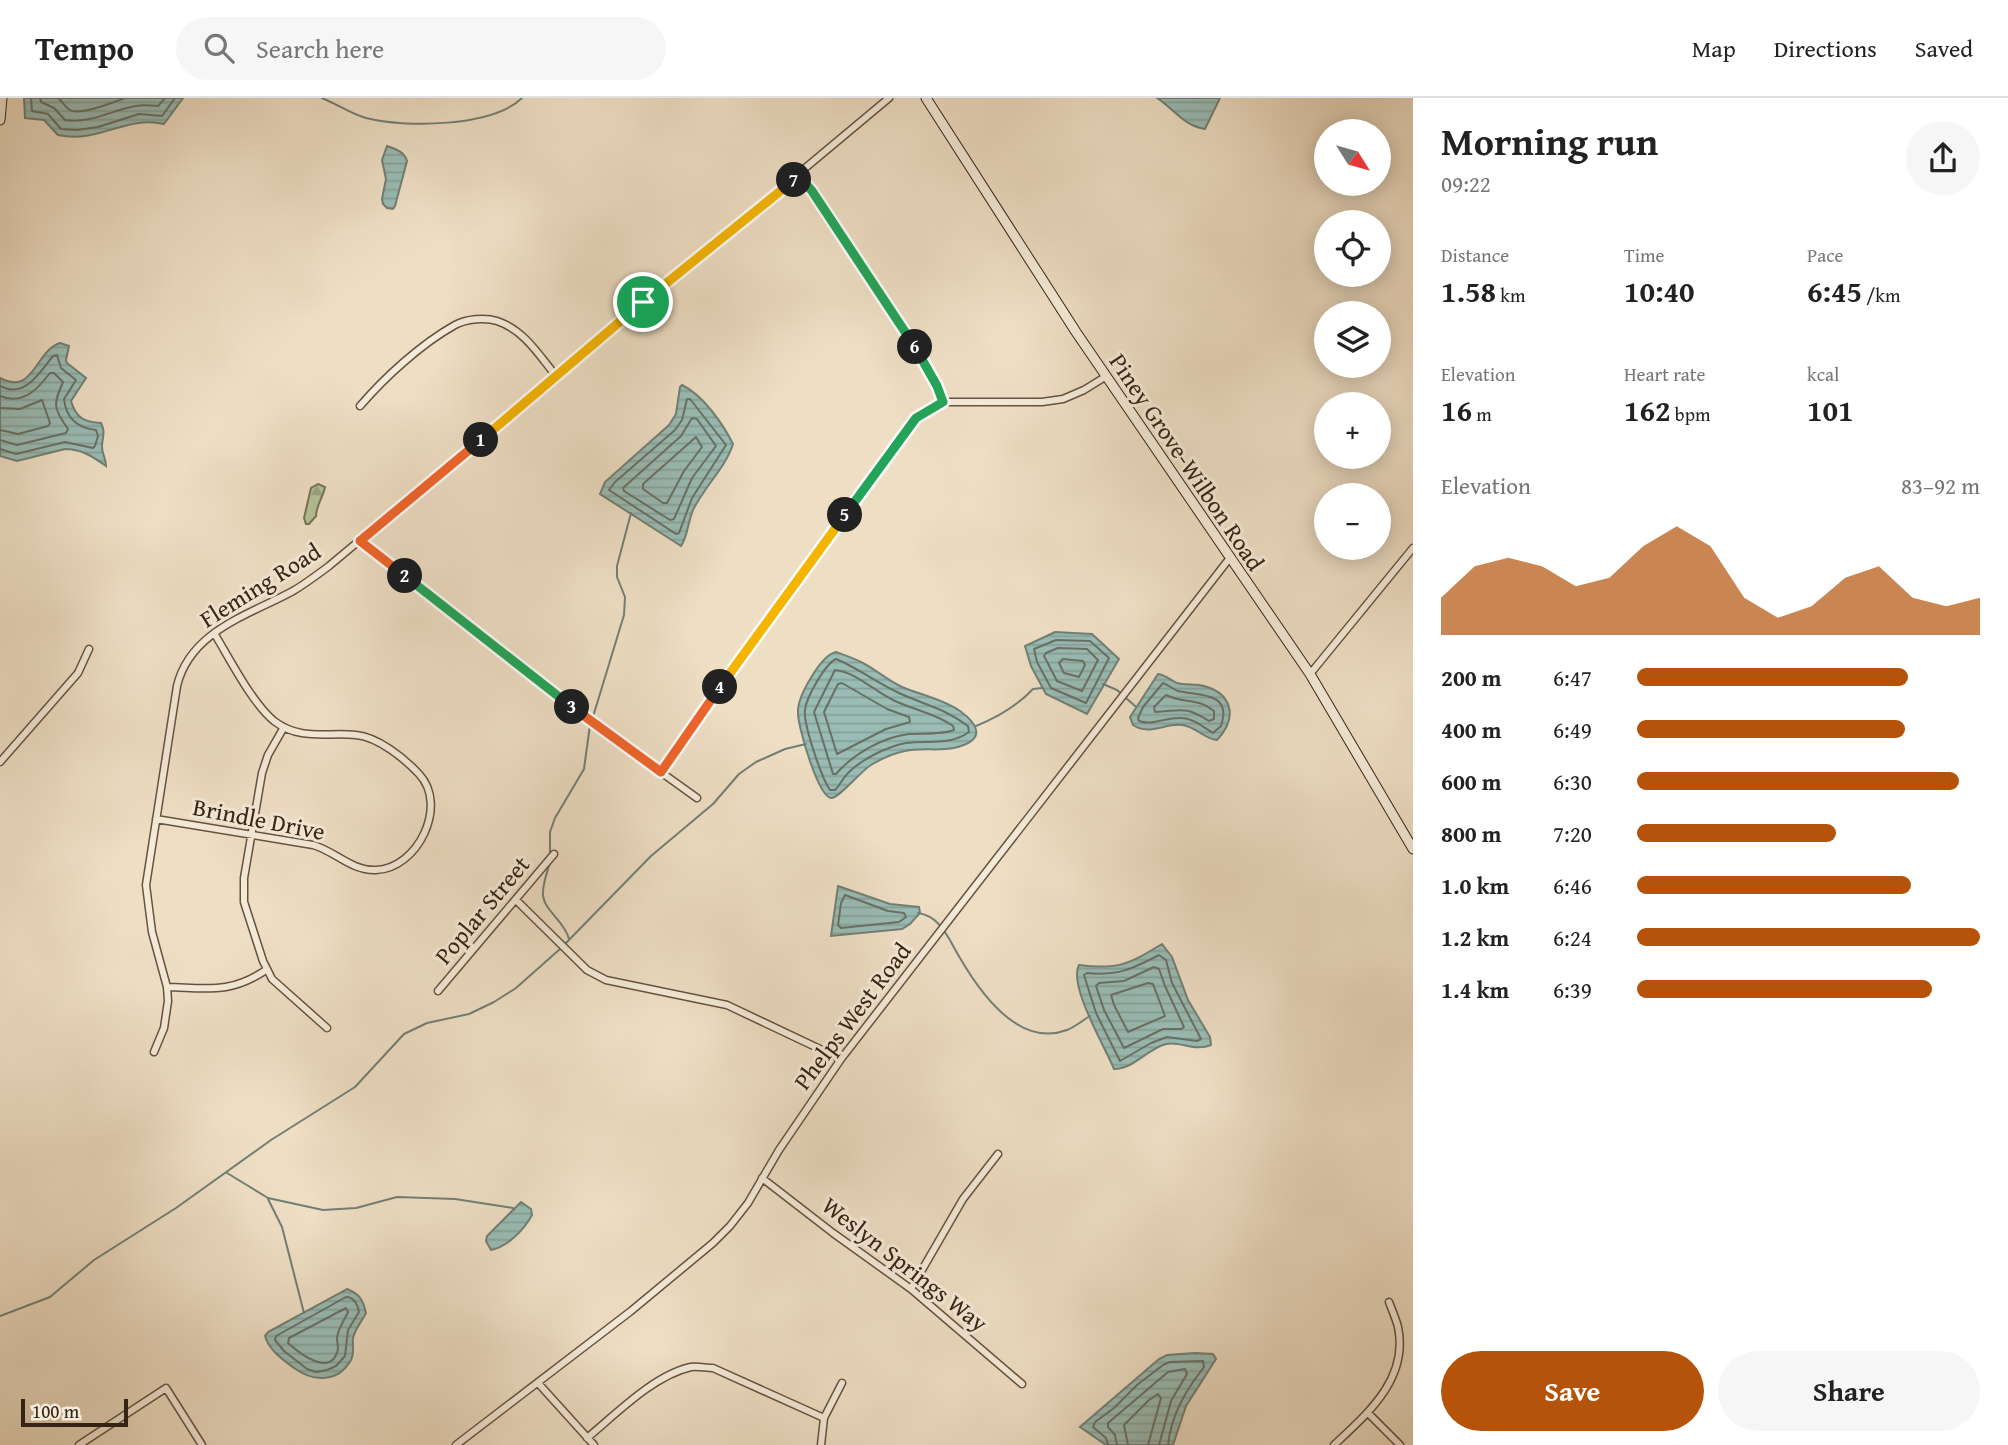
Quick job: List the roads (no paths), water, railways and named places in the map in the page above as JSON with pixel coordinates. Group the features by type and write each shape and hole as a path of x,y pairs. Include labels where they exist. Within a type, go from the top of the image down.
{"street":[{"path":"0,120 2,98"},
{"name":"Fleming Road","path":"154,1052 167,1016 167,987 152,932 146,896 147,874 180,675 190,656 214,634 293,591 329,566 799,176 889,98"},
{"name":"Piney Grove-Wilbon Road","path":"926,98 1105,377 1310,674 1413,849"},
{"path":"799,176 812,191 922,358 943,402"},
{"path":"360,406 376,387 457,323 483,318 499,322 524,337 556,376"},
{"path":"661,772 916,418 943,402 1042,402 1063,399 1105,377"},
{"path":"360,541 575,710 697,798"},
{"path":"1310,674 1413,548"},
{"name":"Phelps West Road","path":"456,1445 631,1311 713,1243 748,1203 841,1059 1229,559"},
{"name":"Brindle Drive","path":"156,819 322,847 353,866 373,870 392,866 406,857 429,822 432,810 428,787 418,773 384,746 364,737 307,735 284,727 260,705 214,634"},
{"path":"0,762 78,673 89,649"},
{"path":"284,727 264,764 244,878 244,902 266,970 278,986 327,1028"},
{"name":"Poplar Street","path":"438,991 554,854"},
{"path":"516,900 587,970 607,981 726,1005 841,1059"},
{"path":"167,987 229,988 251,980 266,970"},
{"path":"911,1289 964,1199 999,1154"},
{"name":"Weslyn Springs Way","path":"762,1178 911,1289 1022,1384"},
{"path":"1334,1445 1368,1413 1384,1393 1394,1374 1399,1352 1398,1328 1389,1302"},
{"path":"587,1438 646,1390 678,1372 694,1367 713,1368 824,1418"},
{"path":"538,1383 594,1445"},
{"path":"821,1445 824,1418 842,1383"},
{"path":"79,1445 166,1388 202,1445"},
{"path":"1368,1413 1400,1445"}],"water":[{"path":"24,98 183,98 164,124 137,123 73,137 58,135 44,120 25,118"},
{"path":"1157,98 1220,98 1205,129 1185,121"},
{"path":"387,146 396,149 407,161 393,209 387,208 382,199 386,179 382,160"},
{"path":"60,343 69,346 67,363 86,378 71,401 82,418 101,423 106,466 71,449 17,461 0,456 0,378 11,382 27,377 45,354"},
{"path":"682,385 712,411 733,444 693,510 681,546 600,494 605,482 669,425 676,414"},
{"path":"1055,632 1092,634 1119,659 1087,714 1046,694 1031,666 1025,646"},
{"path":"836,652 861,662 902,687 939,700 960,711 975,726 976,736 967,744 958,747 912,750 888,756 871,765 831,798 820,786 815,773 798,711 811,677 824,660"},
{"path":"1158,674 1177,683 1210,688 1225,699 1230,714 1224,731 1217,740 1182,725 1145,729 1133,725 1130,717"},
{"path":"838,886 890,904 919,907 920,913 902,929 831,936"},
{"path":"1162,944 1172,957 1188,1000 1210,1037 1211,1045 1199,1047 1166,1044 1128,1066 1114,1069 1083,1001 1077,974 1079,965 1104,967 1123,964"},
{"path":"521,1202 531,1209 529,1221 509,1242 491,1250 486,1241 487,1236"},
{"path":"347,1289 360,1298 366,1313 354,1335 353,1354 346,1368 332,1376 317,1378 301,1373 273,1350 265,1336 268,1332"},
{"path":"1213,1354 1216,1359 1186,1406 1173,1445 1106,1445 1080,1427 1159,1359 1167,1355"}],"waterway":[{"path":"322,98 366,118 425,124 470,120 490,115 508,108 522,98"},
{"path":"592,720 624,615 625,597 617,577 617,566 631,513"},
{"path":"1103,684 1117,690 1135,706"},
{"path":"976,726 1006,710 1033,689 1042,688"},
{"path":"550,853 550,832 555,818 584,769 590,725"},
{"path":"564,945 651,856 713,804 739,774 756,762 785,749 806,744"},
{"path":"550,862 543,896 547,907 564,927 569,939"},
{"path":"918,913 926,915 938,924 990,1001 1018,1025 1049,1034 1067,1030 1090,1016"},
{"path":"0,1316 50,1297 94,1260 176,1208 271,1140 355,1087 404,1034 427,1023 469,1014 494,1002 516,988 560,949"},
{"path":"227,1173 268,1198 323,1210 356,1208 397,1197 455,1199 514,1210"},
{"path":"268,1199 282,1227 304,1313"}]}
